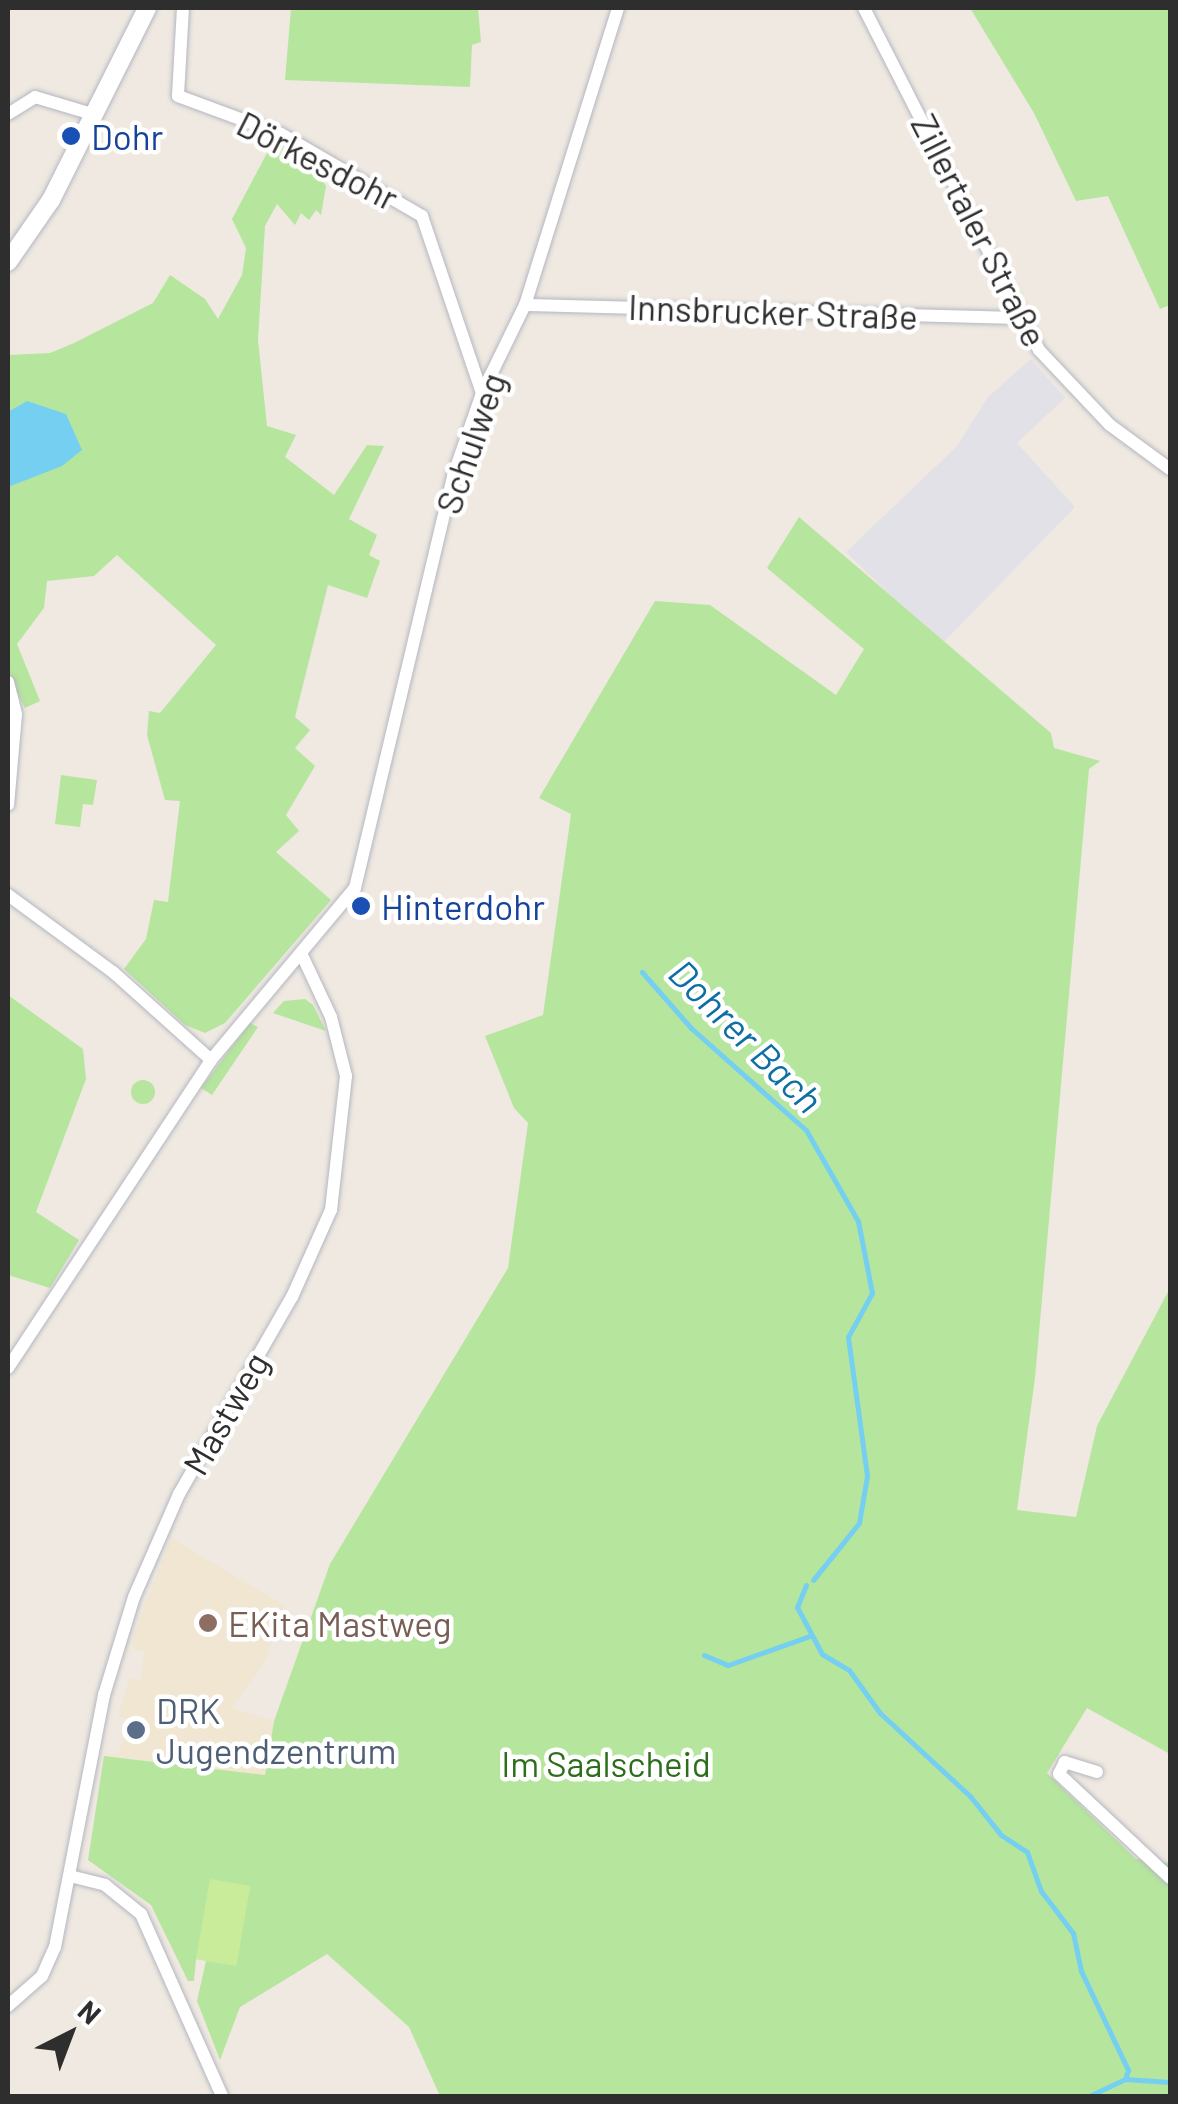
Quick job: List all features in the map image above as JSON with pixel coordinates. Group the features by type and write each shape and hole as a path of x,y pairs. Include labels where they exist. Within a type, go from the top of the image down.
{"main road":[{"path":"8,262 34,232 148,8"}],"street":[{"name":"Dörkesdohr","path":"183,8 178,96 281,134 422,216 482,393"},
{"name":"Schulweg","path":"302,956 355,888 453,476 482,393 525,305 618,8"},
{"name":"Zillertaler Straße","path":"864,8 1021,318 1064,380 1170,469"},
{"path":"8,114 35,97 95,114"},
{"name":"Innsbrucker Straße","path":"525,305 1021,318"},
{"path":"8,682 16,714 8,805"},
{"path":"8,895 112,972 211,1060"},
{"path":"8,1368 211,1060 302,956"},
{"name":"Mastweg","path":"8,2006 42,1976 55,1947 104,1695 134,1597 178,1494 292,1297 331,1210 346,1076 330,1017 302,956"},
{"path":"1097,1772 1065,1762 1059,1774 1170,1878"},
{"path":"70,1876 105,1885 140,1914 222,2096"}],"shaded area":[{"path":"1031,359 1065,398 1017,443 1075,507 941,645 846,552 957,446 988,397"},
{"name":"EKita Mastweg","path":"171,1538 284,1605 266,1659 232,1708 274,1721 265,1775 105,1755 118,1753 130,1720 118,1716 130,1678 141,1680 144,1652 133,1649 134,1634"}],"green space":[{"path":"291,8 478,8 481,42 472,45 470,87 285,80"},
{"path":"970,8 1170,8 1170,305 1160,309 1108,196 1076,201 1034,113"},
{"path":"274,140 308,158 326,186 321,215 316,210 309,220 301,213 295,225 277,204 265,226 258,340 267,426 296,435 285,457 334,495 367,445 384,446 349,519 377,535 369,555 380,561 367,598 328,585 295,717 310,730 295,748 315,766 286,815 299,831 276,852 331,900 225,1023 205,1033 185,1025 124,969 146,939 154,900 168,902 180,801 165,800 147,735 149,711 160,713 216,645 117,555 94,576 47,581 44,608 17,644 40,701 25,708 8,676 8,355 50,353 74,343 153,303 170,275 205,299 218,319 242,275 246,248 232,219"},
{"name":"Im Saalscheid","path":"799,517 1051,733 1054,748 1100,761 1089,769 1035,1378 1017,1510 1076,1517 1097,1426 1170,1288 1170,1754 1087,1708 1047,1773 1136,1859 1170,1863 1170,2096 440,2096 409,2027 327,1954 240,2007 220,2060 197,2001 206,1961 236,1966 196,1959 194,1981 188,1981 151,1905 88,1860 104,1756 265,1775 274,1721 330,1564 508,1268 528,1123 514,1108 485,1036 543,1015 571,814 539,798 655,601 710,605 836,695 864,649 767,568"},
{"path":"61,775 97,780 93,805 83,804 80,827 55,824"},
{"path":"8,995 83,1049 86,1079 36,1212 79,1240 50,1288 8,1275"},
{"path":"305,999 313,1005 326,1031 273,1013 284,1001"},
{"path":"250,1023 258,1027 212,1095 201,1088"},
{"path":"143,1080 152,1083 152,1101 143,1104 134,1101 131,1092 134,1083"},
{"path":"210,1879 250,1886 236,1966 196,1959"}],"water":[{"path":"27,401 66,414 82,450 62,466 8,487 8,412"}],"waterway":[{"name":"Dohrer Bach","path":"642,972 691,1028 806,1130 858,1221 872,1293 848,1337 867,1476 859,1523 813,1580"},
{"name":"Dohrer Bach","path":"806,1585 797,1607 822,1654 849,1670 880,1713 970,1796 1001,1835 1027,1852 1041,1891 1073,1933 1081,1971 1128,2070 1125,2079"},
{"path":"704,1655 728,1665 810,1636"},
{"name":"Dohrer Bach","path":"1089,2096 1125,2079 1170,2082"}],"place":[{"name":"Dohr","path":"71,136"},
{"name":"Hinterdohr","path":"361,906"},
{"name":"EKita Mastweg","path":"208,1623"},
{"name":"DRK Jugendzentrum","path":"136,1730"}]}
